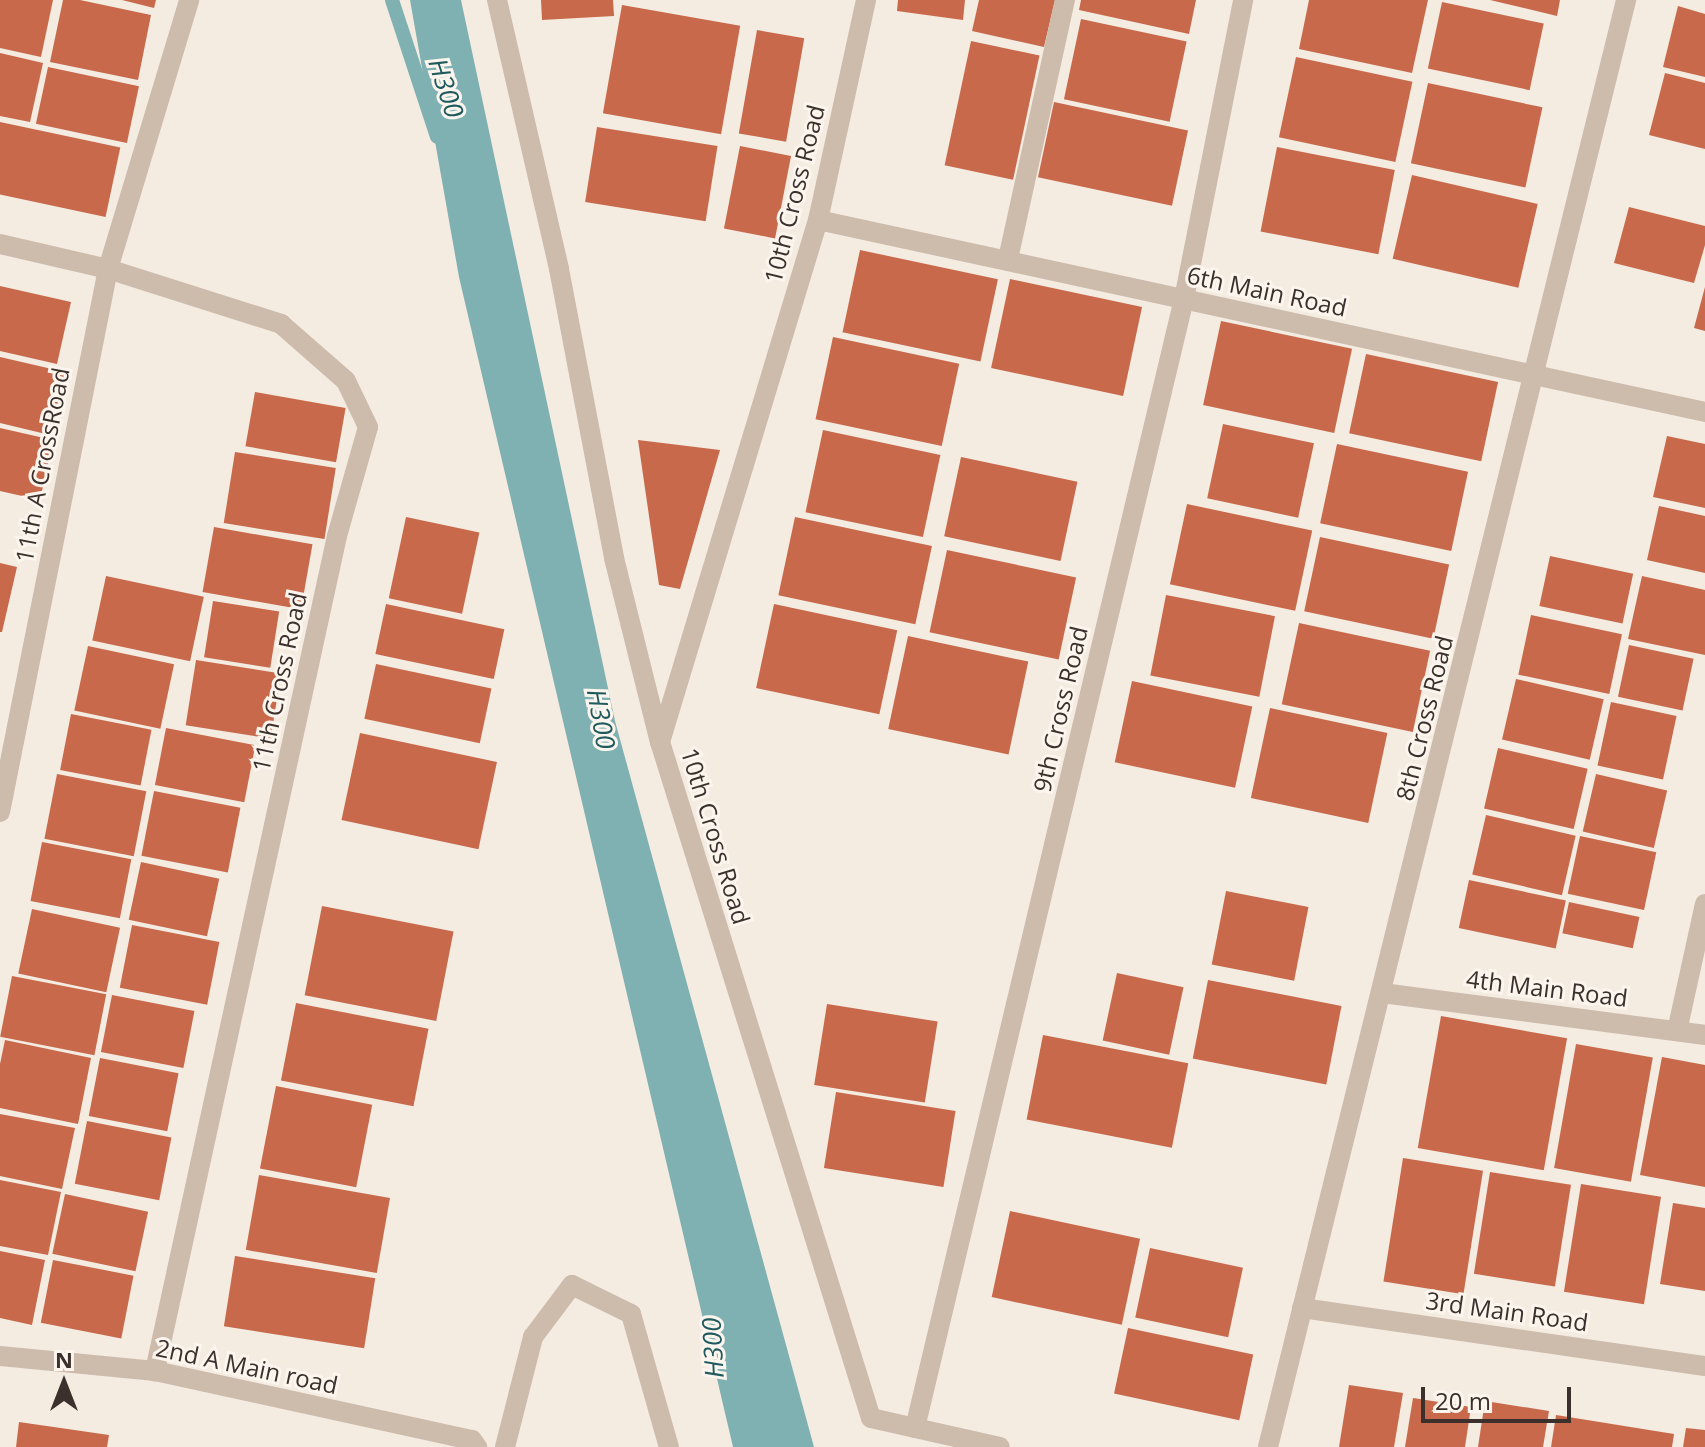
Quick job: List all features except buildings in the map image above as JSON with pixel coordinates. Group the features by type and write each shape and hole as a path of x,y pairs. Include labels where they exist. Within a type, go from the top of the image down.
{"street":[{"name":"11th A CrossRoad","path":"0,812 108,269 189,0"},
{"path":"497,0 559,269 614,558 660,742"},
{"name":"10th Cross Road","path":"866,0 818,220 660,742 871,1418 1000,1447"},
{"path":"1008,259 1065,0"},
{"name":"9th Cross Road","path":"915,1428 1184,299 1243,0"},
{"name":"8th Cross Road","path":"1268,1447 1536,376 1626,0"},
{"name":"6th Main Road","path":"818,220 1705,412"},
{"name":"11th Cross Road","path":"0,244 108,269 281,324 346,381 368,427 337,536 155,1371"},
{"path":"1677,1031 1705,904"},
{"name":"4th Main Road","path":"1382,993 1705,1035"},
{"path":"505,1447 533,1337 572,1285 631,1314 669,1447"},
{"name":"3rd Main Road","path":"1302,1308 1705,1366"},
{"name":"2nd A Main road","path":"0,1356 155,1371 472,1440 477,1447"}],"water":[{"path":"410,0 461,0 615,721 814,1447 733,1447 459,277"}],"waterway":[{"name":"H300","path":"392,0 437,137"}]}
